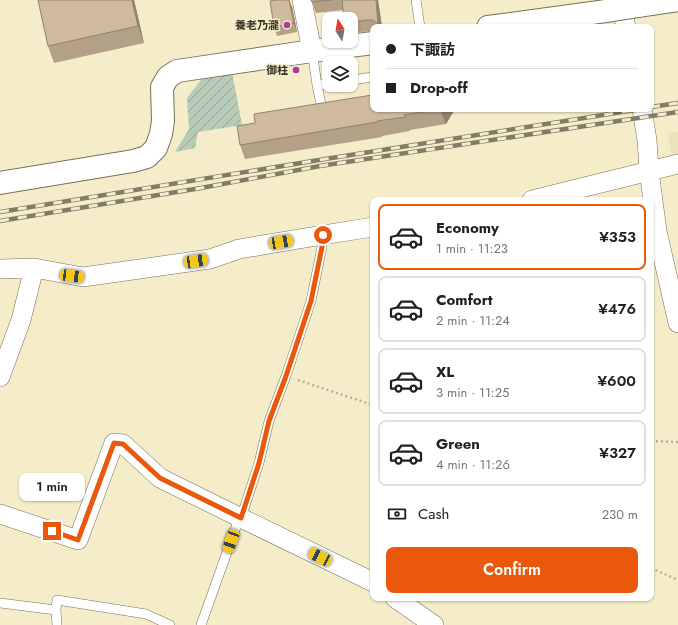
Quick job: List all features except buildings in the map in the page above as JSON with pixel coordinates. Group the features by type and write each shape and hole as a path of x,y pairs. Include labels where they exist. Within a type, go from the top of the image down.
{"street":[{"path":"302,0 312,51"},
{"path":"507,24 624,5 678,0"},
{"path":"624,5 626,24"},
{"path":"0,183 133,161 147,157 156,148 161,134 163,121 162,87 168,77 177,71 370,42"},
{"path":"642,112 647,140 652,197"},
{"path":"544,197 678,164"},
{"path":"654,208 657,231 678,323"},
{"path":"0,270 34,268 83,277 210,259 239,249 370,227"},
{"path":"0,377 21,320 34,268"},
{"path":"0,514 78,540 114,443 123,444 160,478 370,581"},
{"path":"399,601 434,625"}],"lane":[{"path":"416,0 420,24"},
{"path":"312,51 322,109 337,107"},
{"path":"358,79 370,77"},
{"path":"317,85 322,85"},
{"path":"200,625 236,527 241,518 259,463 269,421 311,301 323,235"},
{"path":"57,625 57,600 146,614 170,625"},
{"path":"0,603 56,610"}],"path":[{"path":"286,376 370,404"},
{"path":"654,441 678,442"},
{"path":"654,569 678,580"}],"shaded area":[{"path":"678,131 678,155 672,157 668,133"}],"green space":[{"path":"232,72 242,125 198,132 195,148 175,152 189,129 187,98 204,76"}],"railway":[{"path":"654,107 678,103"},
{"path":"0,212 622,112"},
{"path":"0,221 201,188 320,166 678,112"}],"place":[{"name":"養老乃瀧","path":"287,25"},
{"name":"御柱","path":"296,70"}],"route":[{"path":"52,531 78,540 114,443 123,444 160,478 241,518 259,463 269,421 311,301 323,235"}]}
